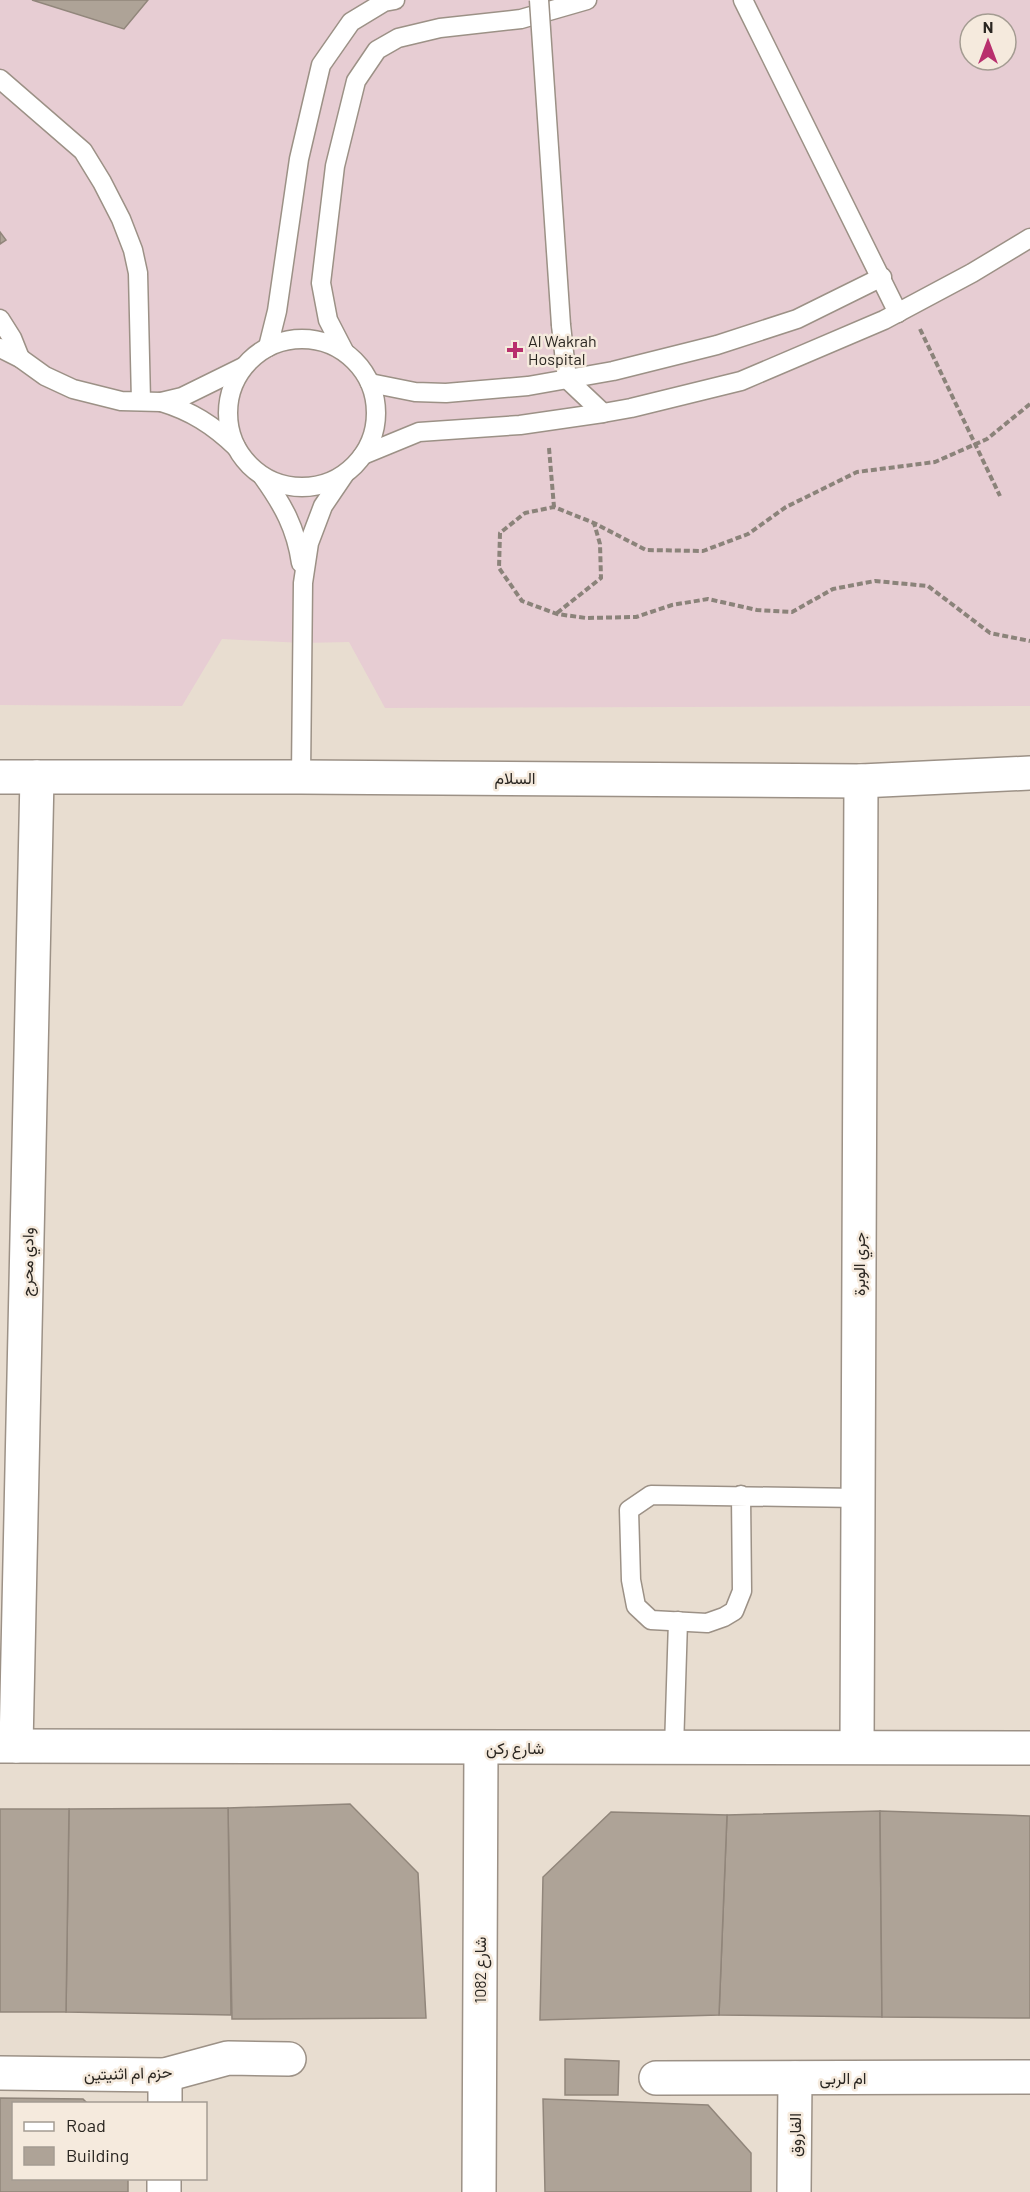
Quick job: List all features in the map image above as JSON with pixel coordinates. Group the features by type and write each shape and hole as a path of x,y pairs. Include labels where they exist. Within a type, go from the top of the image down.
{"street":[{"name":"السلام","path":"0,777 861,781 1030,773"},
{"name":"وادي محرج","path":"8,1746 37,777"},
{"name":"جري الوبرة","path":"856,1747 861,781"},
{"name":"شارع ركن","path":"8,1746 1030,1748"},
{"name":"شارع 1082","path":"480,2192 481,1748"},
{"name":"حزم ام اثنيتين","path":"0,2073 165,2089 228,2058 289,2059"},
{"name":"ام الربى","path":"656,2078 1030,2078"},
{"name":"الفاروق","path":"795,2078 795,2192"}],"lane":[{"path":"268,347 277,311 299,159 321,65 351,22 369,5 395,0"},
{"path":"539,0 561,325 567,379 603,413"},
{"path":"344,351 328,320 321,283 335,166 356,81 377,50 398,38 440,28 521,19 587,0"},
{"path":"743,0 882,277 904,310"},
{"path":"0,79 83,151 121,219 133,250 138,273 141,401"},
{"path":"363,455 419,432 546,422 603,413 741,381 904,310 1030,238"},
{"path":"370,383 415,392 446,393 528,386 613,371 717,345 797,319 882,277"},
{"path":"0,319 12,338 20,358"},
{"path":"161,402 182,397 245,366 268,347 287,340 307,339 326,342 344,351 360,365 370,383 377,408 374,433 363,455 345,473 323,506 309,543 303,582"},
{"path":"0,348 20,358 45,376 73,389 103,398 161,402 183,409 221,433 261,474 281,484 303,486 326,483 345,473"},
{"path":"238,449 230,428 229,407 233,385 245,366"},
{"path":"261,474 284,507 298,543 303,582 301,777"},
{"path":"741,1496 742,1591 734,1611 707,1623 651,1620 636,1606 630,1580 629,1510 651,1495 741,1496 858,1498"},
{"path":"674,1748 678,1621"}],"path":[{"path":"904,310 1000,496"},
{"path":"1030,404 987,439 934,462 856,472 786,507 748,534 703,551 646,550 594,523 554,507 525,513 500,533 499,568 522,602 557,614 585,618 636,617 672,605 708,599 757,610 792,612 833,589 875,581 928,586 990,633 1030,641"},
{"path":"546,422 554,507"},
{"path":"557,614 601,579 600,544 594,523"}],"shaded area":[{"name":"Al Wakrah Hospital","path":"0,0 1030,0 1030,706 385,708 349,642 302,643 222,639 182,706 0,705"}],"building":[{"path":"32,0 148,0 124,29"},
{"path":"0,232 6,240 0,244"},
{"path":"350,1804 418,1873 426,2018 232,2019 228,1808"},
{"path":"228,1808 231,2015 66,2012 69,1809"},
{"path":"0,1809 69,1809 66,2012 0,2012"},
{"path":"880,1811 882,2017 719,2015 727,1815"},
{"path":"880,1811 1030,1816 1030,2018 882,2017"},
{"path":"611,1812 727,1815 719,2015 540,2020 543,1877"},
{"path":"565,2059 619,2061 618,2095 565,2095"},
{"path":"0,2098 83,2099 86,2102 12,2102 12,2180 128,2180 128,2192 0,2192"},
{"path":"543,2099 708,2105 751,2153 751,2192 545,2192"}],"place":[{"name":"Al Wakrah Hospital","path":"515,350"}]}
